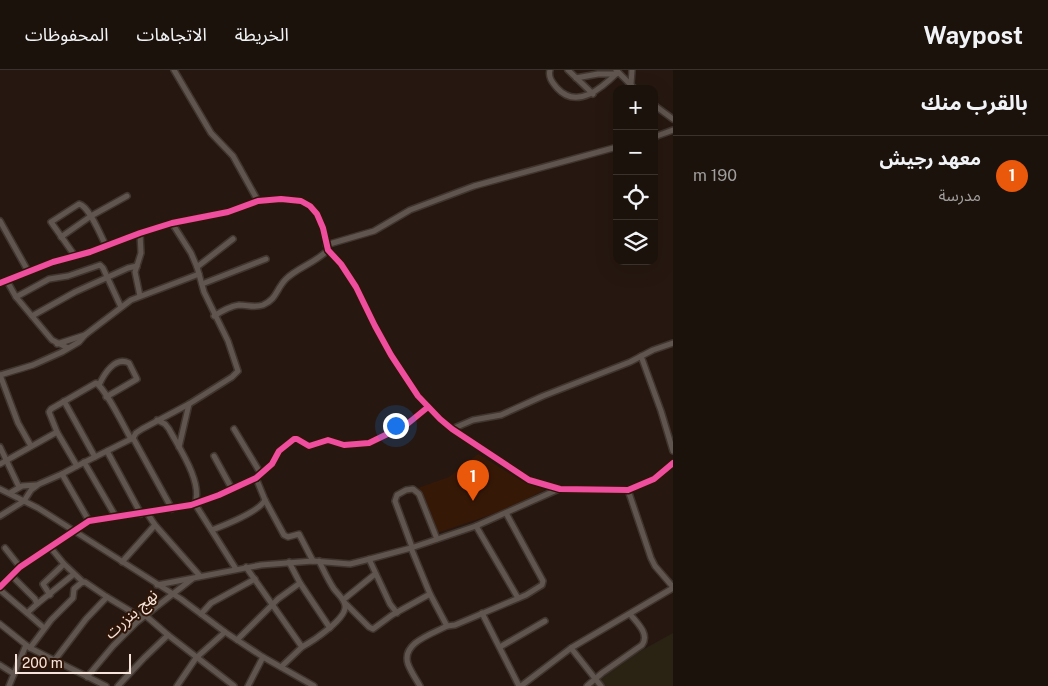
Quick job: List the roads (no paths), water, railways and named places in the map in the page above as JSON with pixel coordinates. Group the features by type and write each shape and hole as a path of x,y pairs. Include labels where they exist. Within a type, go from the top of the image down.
{"street":[{"path":"174,70 211,133 233,156 258,201"},
{"path":"550,70 551,80 564,94 581,97 592,94 617,72"},
{"path":"568,70 592,94"},
{"path":"631,84 632,70"},
{"path":"576,78 617,72 631,84"},
{"path":"658,108 673,119"},
{"path":"658,136 673,130"},
{"path":"214,316 232,306 256,307 266,303 275,297 286,278 313,263 327,248 374,232 410,210 474,186 613,149"},
{"path":"61,237 91,216 127,196"},
{"path":"0,283 52,262 172,223 228,212 258,201 296,200 306,203 315,210 319,217 327,248 349,274 391,355 418,396 452,429 529,480 560,489 628,490 654,479 673,463"},
{"path":"75,256 51,224 53,220 80,204 84,205 91,216 106,246"},
{"path":"0,221 28,271"},
{"path":"10,493 20,487 39,484 62,474 132,438 138,431 190,404 232,377 238,371 228,341 214,316 197,267 186,243 172,223"},
{"path":"140,233 141,253 135,274 140,296"},
{"path":"197,267 232,239"},
{"path":"202,284 266,258"},
{"path":"16,297 49,279 68,276 97,265 102,267 121,307"},
{"path":"32,316 75,292 128,268 137,266"},
{"path":"31,446 18,423 0,375 33,365 79,342 85,335 121,307 140,296 199,274"},
{"path":"7,281 16,297 52,340 68,348"},
{"path":"57,344 85,335"},
{"path":"452,429 473,420 501,415 542,396 673,343"},
{"path":"641,356 673,451"},
{"path":"99,385 111,367 123,361 129,363 137,379 106,397"},
{"path":"77,466 57,432 49,412 92,385 99,385"},
{"path":"99,385 132,438 172,509"},
{"path":"64,401 95,457"},
{"path":"179,448 190,404"},
{"path":"44,628 0,588 20,567 89,521 144,514 195,504 258,476 275,461 279,451 294,439 298,439 309,446 328,440 344,445 369,443 406,425 428,407"},
{"path":"158,420 168,427 197,488 195,504 236,569"},
{"path":"234,429 258,476 265,500 284,535 288,537 299,534 313,561"},
{"path":"0,464 57,432"},
{"path":"0,447 20,487"},
{"path":"107,451 144,514 197,577"},
{"path":"214,456 232,489"},
{"path":"84,462 116,517"},
{"path":"62,474 89,521"},
{"path":"0,516 24,501 39,484"},
{"path":"0,489 74,531 173,594 263,657 314,686"},
{"path":"437,539 419,494 413,489 406,490 397,495 395,500 418,568 447,626"},
{"path":"157,585 246,567 289,562 320,561 350,564 412,548 476,526 560,489"},
{"path":"482,613 520,686 571,648 673,587 655,566 651,558 628,490"},
{"path":"212,530 230,524 259,508 265,500"},
{"path":"420,686 408,664 408,652 413,644 447,626 518,598 544,583 506,513"},
{"path":"122,562 155,525"},
{"path":"476,526 518,598"},
{"path":"50,547 83,582 138,615 146,616 196,658 234,686"},
{"path":"5,548 20,567"},
{"path":"369,559 390,604 397,613"},
{"path":"320,561 334,588 344,602 373,629 430,594"},
{"path":"289,562 300,583 330,628"},
{"path":"50,595 43,584 64,564"},
{"path":"246,567 302,647"},
{"path":"27,613 74,574"},
{"path":"281,667 302,647 316,640 330,628 344,612 344,602 375,574"},
{"path":"11,575 35,599 37,604"},
{"name":"نهج بنزرت","path":"86,677 137,622 197,577"},
{"path":"201,614 211,603 254,579"},
{"path":"9,686 28,647 72,598 74,589 83,582"},
{"path":"237,640 285,593 300,583"},
{"path":"54,661 86,619 106,597"},
{"path":"586,686 645,641 645,634 630,614"},
{"path":"500,647 545,622"},
{"path":"0,624 28,647 106,686"},
{"path":"177,686 196,658 225,632"},
{"path":"118,686 168,635"},
{"path":"571,648 601,686"},
{"path":"248,686 263,657"},
{"path":"0,665 14,674"}],"place":[{"name":"معهد رجيش","path":"473,501"}]}
